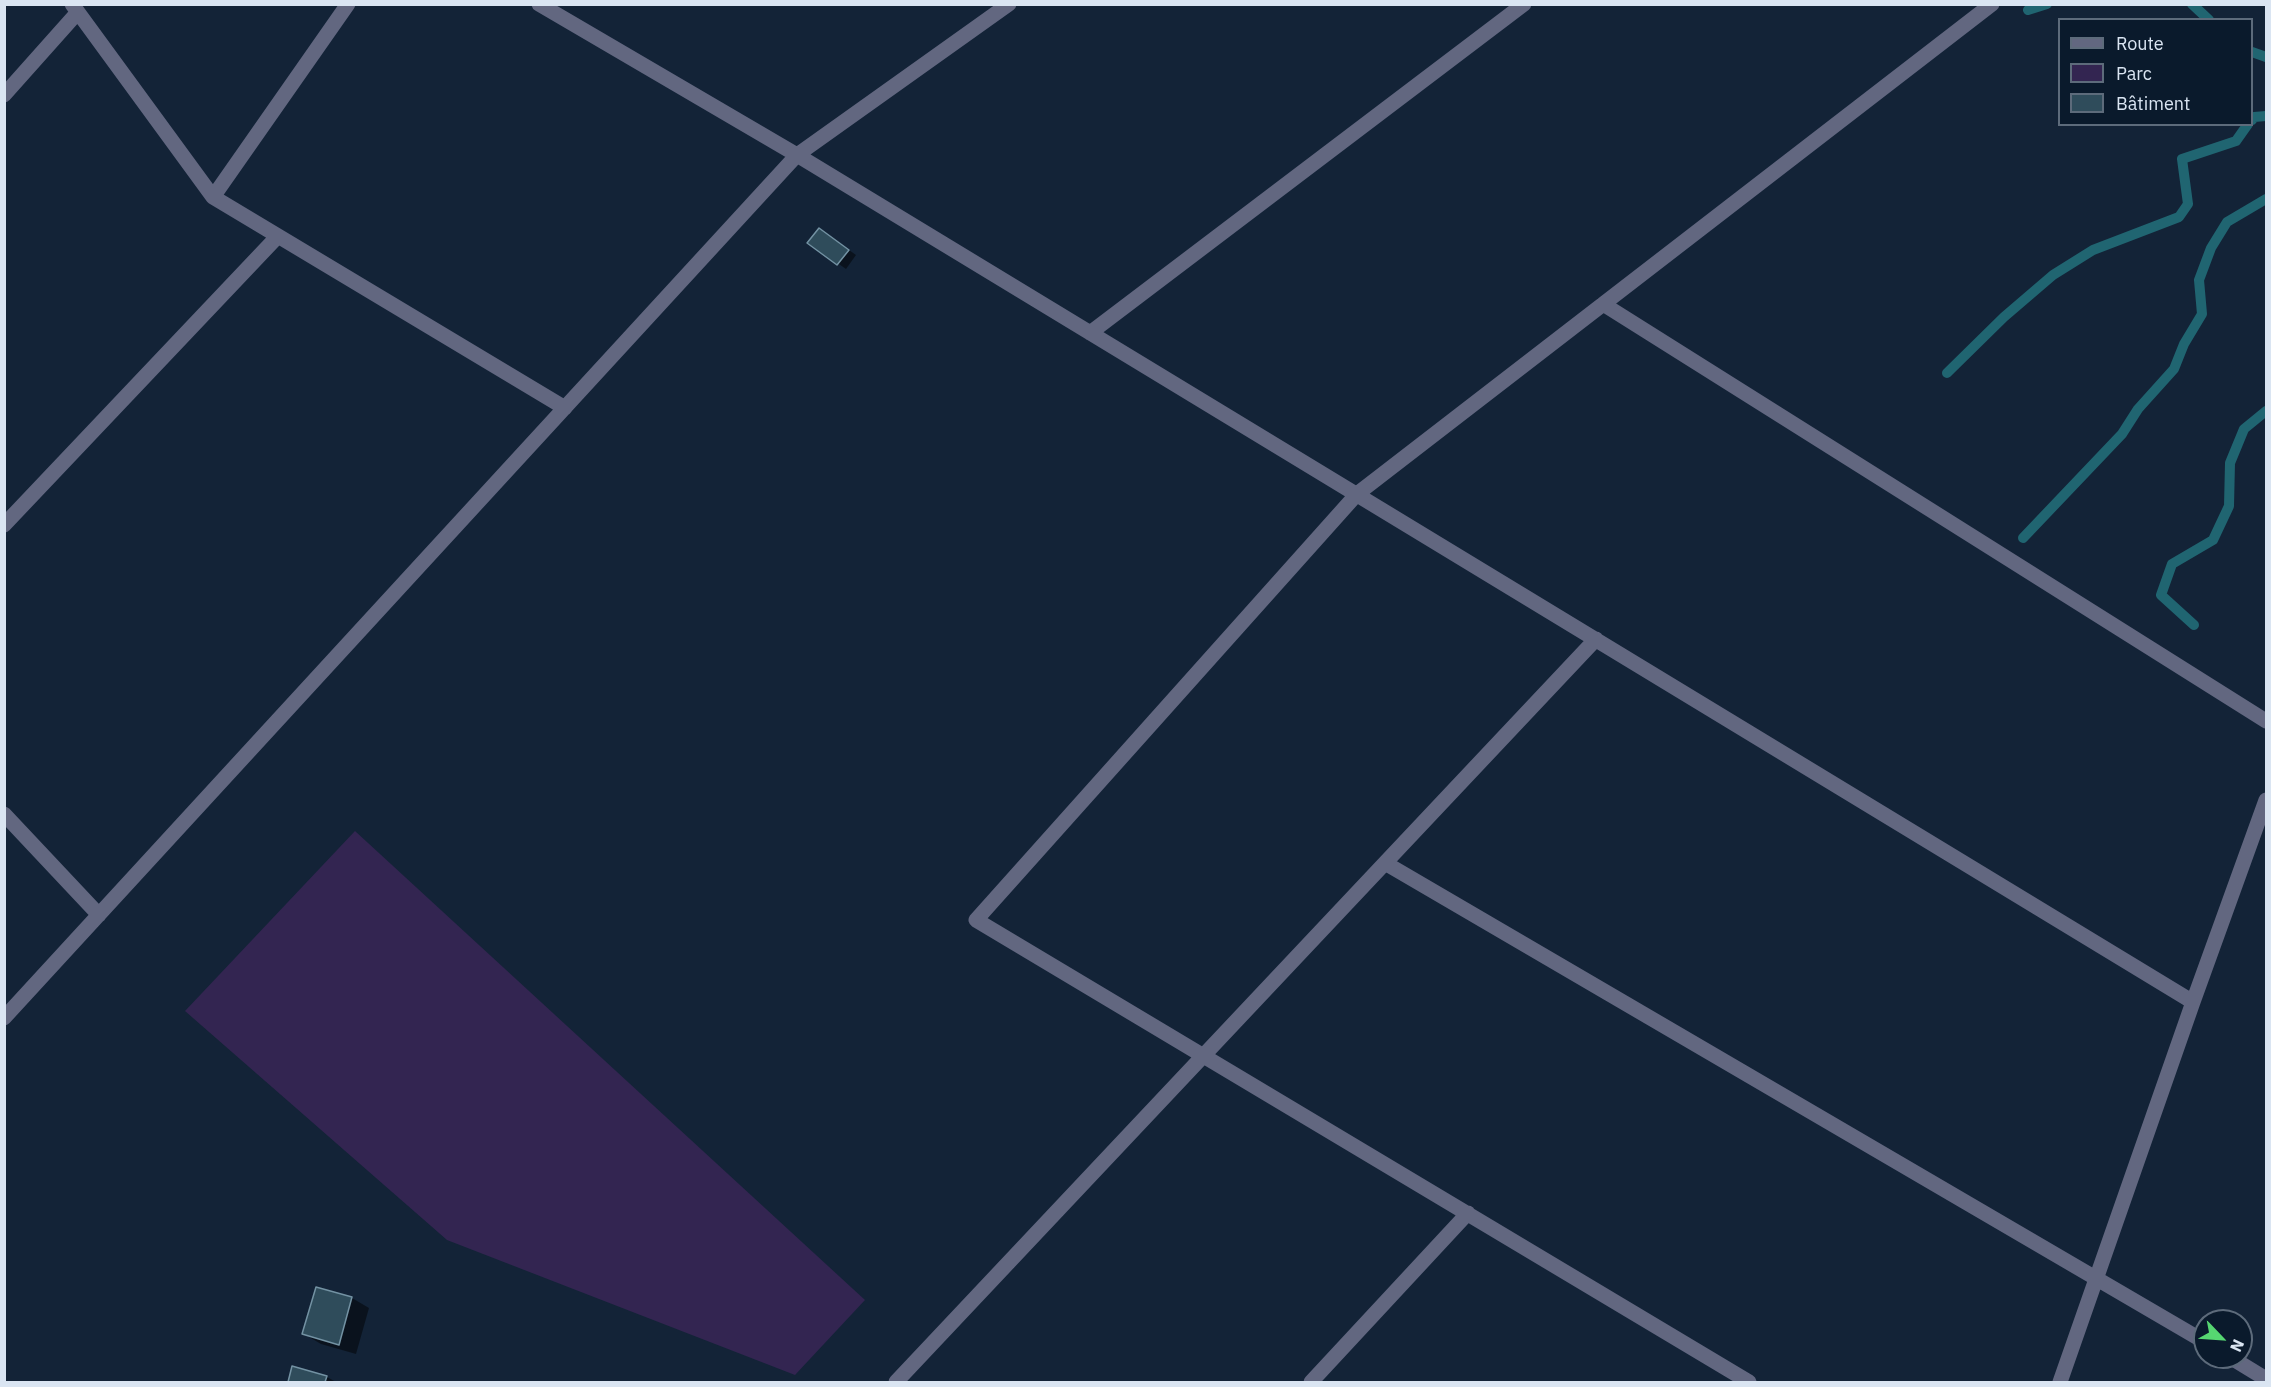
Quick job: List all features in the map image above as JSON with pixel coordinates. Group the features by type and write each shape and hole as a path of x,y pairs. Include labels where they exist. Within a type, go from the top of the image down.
{"street":[{"path":"213,197 348,4"},
{"path":"539,4 797,155 2193,1002"},
{"path":"4,1018 797,155 1009,4"},
{"path":"1090,333 1524,4"},
{"path":"1749,1383 976,920 1357,494 1992,4"},
{"path":"4,95 75,8 213,197 565,408"},
{"path":"4,525 278,236"},
{"path":"1603,304 2266,720"},
{"path":"896,1383 1596,639"},
{"path":"2060,1383 2266,800"},
{"path":"4,814 99,915"},
{"path":"1385,863 2193,1335"},
{"path":"1311,1383 1468,1213"},
{"path":"2251,1369 2266,1378"}],"green space":[{"path":"355,831 865,1300 795,1375 447,1240 185,1011"}],"building":[{"path":"819,228 849,250 837,265 807,243"},
{"path":"316,1287 352,1297 339,1345 302,1334"},
{"path":"292,1366 327,1376 325,1382 288,1382"}],"waterway":[{"path":"2028,10 2047,4"},
{"path":"2192,4 2207,18"},
{"path":"2253,52 2266,57"},
{"path":"2253,118 2266,116"},
{"path":"1947,373 2004,317 2053,275 2093,250 2179,217 2188,204 2182,159 2236,141 2247,126"},
{"path":"2023,538 2122,434 2138,409 2174,369 2184,344 2202,314 2199,280 2211,248 2227,222 2266,199"},
{"path":"2194,625 2161,595 2172,564 2213,540 2229,506 2230,463 2244,429 2266,411"}]}
